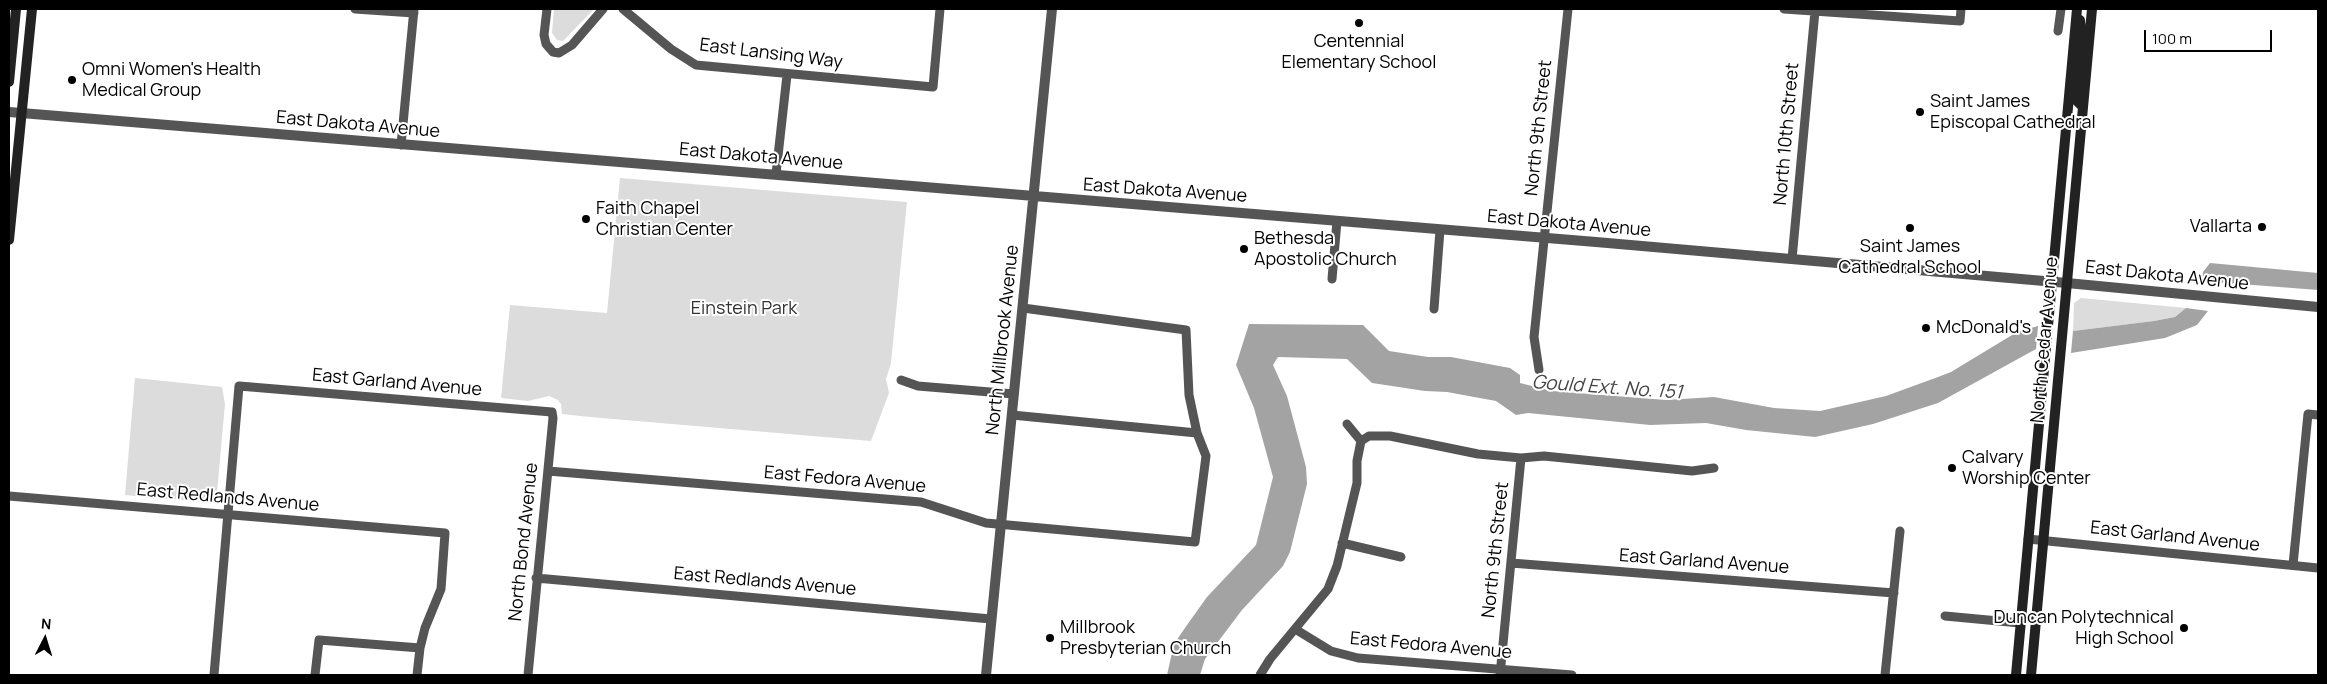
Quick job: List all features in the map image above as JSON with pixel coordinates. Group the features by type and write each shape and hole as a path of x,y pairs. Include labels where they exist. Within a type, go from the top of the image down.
{"main road":[{"path":"9,82 16,9"},
{"path":"9,240 32,9"},
{"name":"North Cedar Avenue","path":"2031,675 2092,9"},
{"path":"2077,12 2082,28 2076,95 2077,101 2083,107"},
{"name":"North Cedar Avenue","path":"2016,675 2077,12"}],"street":[{"path":"355,9 414,11 401,145"},
{"path":"547,9 544,35 546,44 549,49 559,53 572,44 603,9"},
{"name":"East Lansing Way","path":"623,9 671,49 696,65 787,75 933,87 940,9"},
{"name":"North Millbrook Avenue","path":"986,675 1035,197 1052,9"},
{"name":"North 9th Street","path":"1539,370 1534,337 1568,9"},
{"path":"1784,9 1960,21 1961,9"},
{"path":"2058,31 2061,9"},
{"name":"North 10th Street","path":"1792,259 1815,11"},
{"path":"776,174 787,75"},
{"name":"East Dakota Avenue","path":"9,112 776,174 1035,197 1337,220 2067,283 2318,307"},
{"path":"1332,279 1337,220"},
{"path":"1434,308 1440,230"},
{"path":"1012,415 1197,433 1189,395 1186,330 1023,308"},
{"path":"901,380 918,386 1014,394"},
{"name":"East Garland Avenue","path":"230,515 239,386 552,412"},
{"name":"North Bond Avenue","path":"528,675 553,418 552,412"},
{"path":"2293,565 2308,414 2318,415"},
{"path":"1347,424 1361,441"},
{"name":"East Fedora Avenue","path":"548,471 921,502 940,507 967,518 1001,524 1195,542 1206,456 1197,433"},
{"path":"1260,675 1270,659 1328,589 1357,482 1357,461 1361,441 1369,436 1411,439 1460,452 1521,458 1544,456 1692,471 1714,468"},
{"name":"North 9th Street","path":"1500,672 1521,458"},
{"name":"East Redlands Avenue","path":"9,496 445,533 441,588 425,628 420,648"},
{"path":"214,675 230,515"},
{"path":"1885,675 1900,531"},
{"name":"East Garland Avenue","path":"2028,539 2318,568"},
{"path":"1342,543 1401,557"},
{"name":"East Garland Avenue","path":"1511,563 1894,593"},
{"name":"East Redlands Avenue","path":"536,578 991,619"},
{"path":"1945,616 2020,623"},
{"name":"East Fedora Avenue","path":"1295,629 1320,646 1343,655 1500,672 1572,675"},
{"path":"316,675 319,640 420,648 417,675"}],"green space":[{"path":"554,9 594,9 563,41 557,40 552,33"},
{"name":"Einstein Park","path":"620,178 907,202 891,363 886,379 889,393 871,441 562,414 561,404 558,400 549,396 528,401 501,398 510,305 607,313"},
{"path":"2081,298 2186,308 2175,317 2073,331 2074,303"},
{"path":"135,378 222,387 225,404 216,503 125,495"}],"shaded area":[{"path":"2210,263 2318,273 2318,290 2202,281 2203,272"},
{"path":"2186,308 2208,311 2197,325 2165,338 2071,353 2073,331 2175,317"},
{"path":"1249,324 1363,325 1389,351 1428,357 1451,357 1510,368 1520,375 1520,383 1552,391 1666,400 1714,397 1774,408 1820,411 1886,396 1951,372 2017,332 2038,326 2036,349 1938,403 1873,424 1815,437 1746,430 1706,423 1650,425 1528,413 1516,415 1496,401 1447,392 1425,391 1372,383 1347,359 1278,357 1273,365 1287,396 1306,467 1307,484 1290,552 1283,566 1242,610 1205,659 1200,675 1167,675 1174,644 1187,625 1207,597 1256,545 1273,477 1254,408 1236,365"}],"place":[{"name":"Centennial Elementary School","path":"1359,23"},
{"name":"Omni Women's Health Medical Group","path":"72,80"},
{"name":"Saint James Episcopal Cathedral","path":"1920,112"},
{"name":"Faith Chapel Christian Center","path":"586,219"},
{"name":"Vallarta","path":"2262,227"},
{"name":"Saint James Cathedral School","path":"1910,228"},
{"name":"Bethesda Apostolic Church","path":"1244,249"},
{"name":"McDonald's","path":"1926,328"},
{"name":"Calvary Worship Center","path":"1952,468"},
{"name":"Duncan Polytechnical High School","path":"2184,628"},
{"name":"Millbrook Presbyterian Church","path":"1050,638"}],"water label":[{"name":"Gould Ext. No. 151","path":"1607,388"}]}
